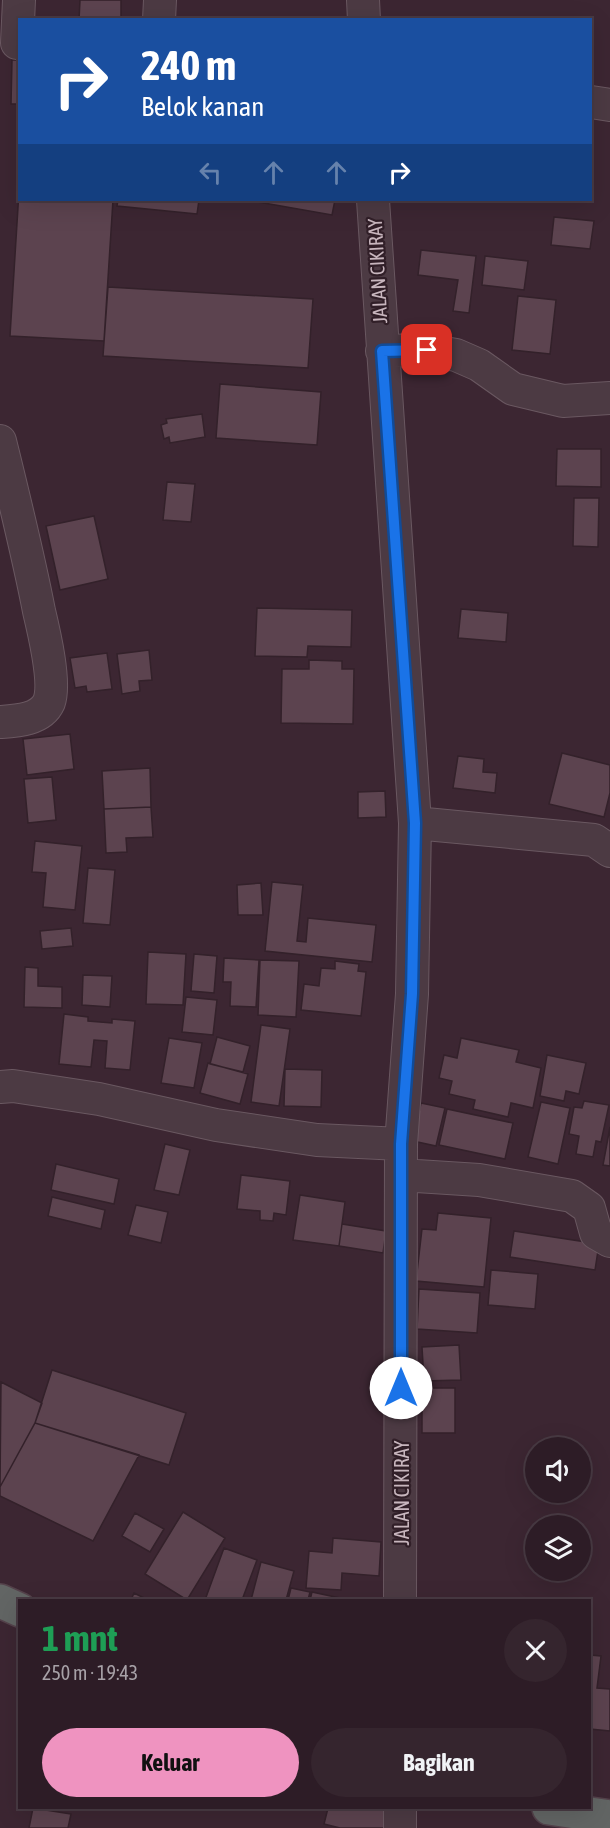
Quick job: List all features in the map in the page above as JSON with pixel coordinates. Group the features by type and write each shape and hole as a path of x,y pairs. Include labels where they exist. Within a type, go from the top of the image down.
{"highway":[{"path":"0,1600 18,1609"},
{"path":"556,1809 610,1817"}],"street":[{"path":"18,18 19,0"},
{"path":"159,18 160,0"},
{"path":"363,0 364,18"},
{"path":"17,43 18,22"},
{"path":"592,102 610,105"},
{"name":"JALAN CIKIRAY","path":"374,201 382,351 415,823 412,994 401,1144 400,1599"},
{"path":"382,351 427,350 456,355 479,365 513,389 563,401 610,398"},
{"path":"0,441 47,647 51,687 48,703 36,715 19,721 0,722"},
{"path":"415,823 594,840 610,851"},
{"path":"0,1087 13,1086 99,1099 216,1125 317,1140 401,1144"},
{"path":"401,1175 480,1180 572,1196 590,1208 596,1233 610,1241"},
{"path":"400,1809 400,1828"}],"building":[{"path":"80,0 121,0 121,18 79,18"},
{"path":"12,60 18,60 18,104 11,104"},
{"path":"18,201 113,201 104,341 10,336"},
{"path":"118,201 199,201 197,214 117,206"},
{"path":"253,201 335,201 332,215"},
{"path":"554,217 594,221 590,249 551,245"},
{"path":"421,250 476,256 469,313 453,311 458,280 418,275"},
{"path":"485,256 528,261 524,290 482,285"},
{"path":"108,287 313,299 308,368 103,356"},
{"path":"518,296 556,300 550,354 512,350"},
{"path":"220,384 321,392 317,445 216,438"},
{"path":"202,414 205,437 170,443 169,437 164,439 161,425 167,423 166,419"},
{"path":"557,449 601,449 601,487 556,486"},
{"path":"167,482 195,484 191,522 163,520"},
{"path":"574,498 599,498 598,547 573,546"},
{"path":"94,516 108,579 60,590 46,526"},
{"path":"257,608 352,610 351,647 308,646 307,657 255,656"},
{"path":"461,609 508,613 506,642 458,638"},
{"path":"149,650 152,680 139,681 140,691 122,694 117,654"},
{"path":"107,653 112,689 87,692 86,686 75,688 70,658"},
{"path":"309,660 342,661 342,669 354,669 353,724 281,723 282,669 309,669"},
{"path":"70,734 74,769 27,775 23,739"},
{"path":"562,753 610,765 610,793 604,817 549,804"},
{"path":"458,756 484,759 483,772 497,773 495,793 453,788"},
{"path":"150,768 151,807 104,809 102,771"},
{"path":"52,777 56,820 28,823 24,779"},
{"path":"385,791 386,817 358,818 358,792"},
{"path":"151,807 153,837 126,838 127,852 106,853 104,809"},
{"path":"35,841 82,846 75,910 43,907 46,873 32,872"},
{"path":"88,868 115,870 110,925 83,923"},
{"path":"272,882 303,885 297,941 306,942 308,918 376,925 372,962 265,951"},
{"path":"261,883 263,915 238,915 237,885"},
{"path":"71,928 73,946 42,949 40,931"},
{"path":"148,952 186,954 183,1005 146,1004"},
{"path":"194,954 217,956 214,993 191,991"},
{"path":"224,958 259,960 256,1007 230,1006 231,982 223,982"},
{"path":"260,960 299,961 296,1017 258,1015"},
{"path":"335,961 359,964 358,971 366,972 361,1016 301,1010 304,984 319,986 321,968 335,969"},
{"path":"25,967 38,968 38,986 62,987 62,1008 24,1007"},
{"path":"83,975 112,976 110,1007 82,1005"},
{"path":"186,997 217,1000 213,1035 182,1032"},
{"path":"64,1014 88,1017 88,1021 112,1023 112,1019 135,1021 130,1070 105,1068 107,1041 94,1040 91,1067 59,1064"},
{"path":"261,1025 290,1029 279,1106 251,1102"},
{"path":"217,1037 250,1046 243,1072 210,1064"},
{"path":"169,1038 202,1043 194,1088 161,1083"},
{"path":"461,1038 519,1050 516,1062 541,1068 533,1108 511,1103 508,1117 473,1109 475,1100 449,1094 452,1081 439,1078 444,1055 457,1058"},
{"path":"547,1055 586,1063 579,1094 566,1091 564,1101 540,1096"},
{"path":"208,1063 248,1074 240,1104 200,1093"},
{"path":"285,1069 322,1070 321,1107 284,1106"},
{"path":"584,1101 609,1105 601,1142 596,1141 593,1157 576,1154 579,1136 569,1134 574,1107 582,1108"},
{"path":"541,1102 570,1108 558,1164 528,1157"},
{"path":"421,1103 445,1108 436,1146 413,1141"},
{"path":"447,1109 513,1123 505,1159 439,1145"},
{"path":"610,1127 610,1166 603,1165"},
{"path":"165,1144 190,1150 179,1195 154,1190"},
{"path":"56,1164 119,1179 114,1204 51,1190"},
{"path":"241,1175 290,1181 286,1215 274,1213 273,1221 260,1220 260,1211 237,1209"},
{"path":"300,1195 345,1202 339,1246 293,1240"},
{"path":"52,1197 105,1210 101,1229 48,1216"},
{"path":"136,1205 168,1212 161,1243 128,1235"},
{"path":"438,1213 491,1218 484,1287 416,1281 422,1229 436,1230"},
{"path":"342,1224 386,1231 383,1253 339,1246"},
{"path":"514,1231 599,1244 595,1270 510,1257"},
{"path":"491,1270 538,1274 535,1309 488,1305"},
{"path":"419,1289 480,1293 477,1333 417,1329"},
{"path":"459,1345 461,1380 424,1381 422,1347"},
{"path":"52,1370 186,1413 169,1465 35,1423"},
{"path":"1,1382 42,1403 35,1423 0,1487"},
{"path":"422,1388 455,1388 455,1433 422,1433"},
{"path":"35,1423 139,1455 93,1541 0,1496 0,1487"},
{"path":"183,1512 225,1538 188,1599 145,1574"},
{"path":"135,1513 164,1529 150,1552 122,1536"},
{"path":"333,1538 381,1542 379,1576 342,1573 341,1590 306,1588 309,1551 332,1553"},
{"path":"224,1548 257,1560 242,1599 205,1599"},
{"path":"261,1562 294,1571 286,1599 251,1599"},
{"path":"291,1588 310,1592 308,1599 288,1599"},
{"path":"312,1592 344,1599 310,1599"},
{"path":"134,1593 146,1599 131,1599"},
{"path":"591,1655 601,1656 597,1688 610,1689 610,1731 591,1729"},
{"path":"33,1809 71,1814 68,1828 29,1828"},
{"path":"328,1809 389,1809 387,1828 340,1828 324,1824"}],"route":[{"path":"401,1388 401,1144 412,994 415,823 382,351 427,350"}]}
